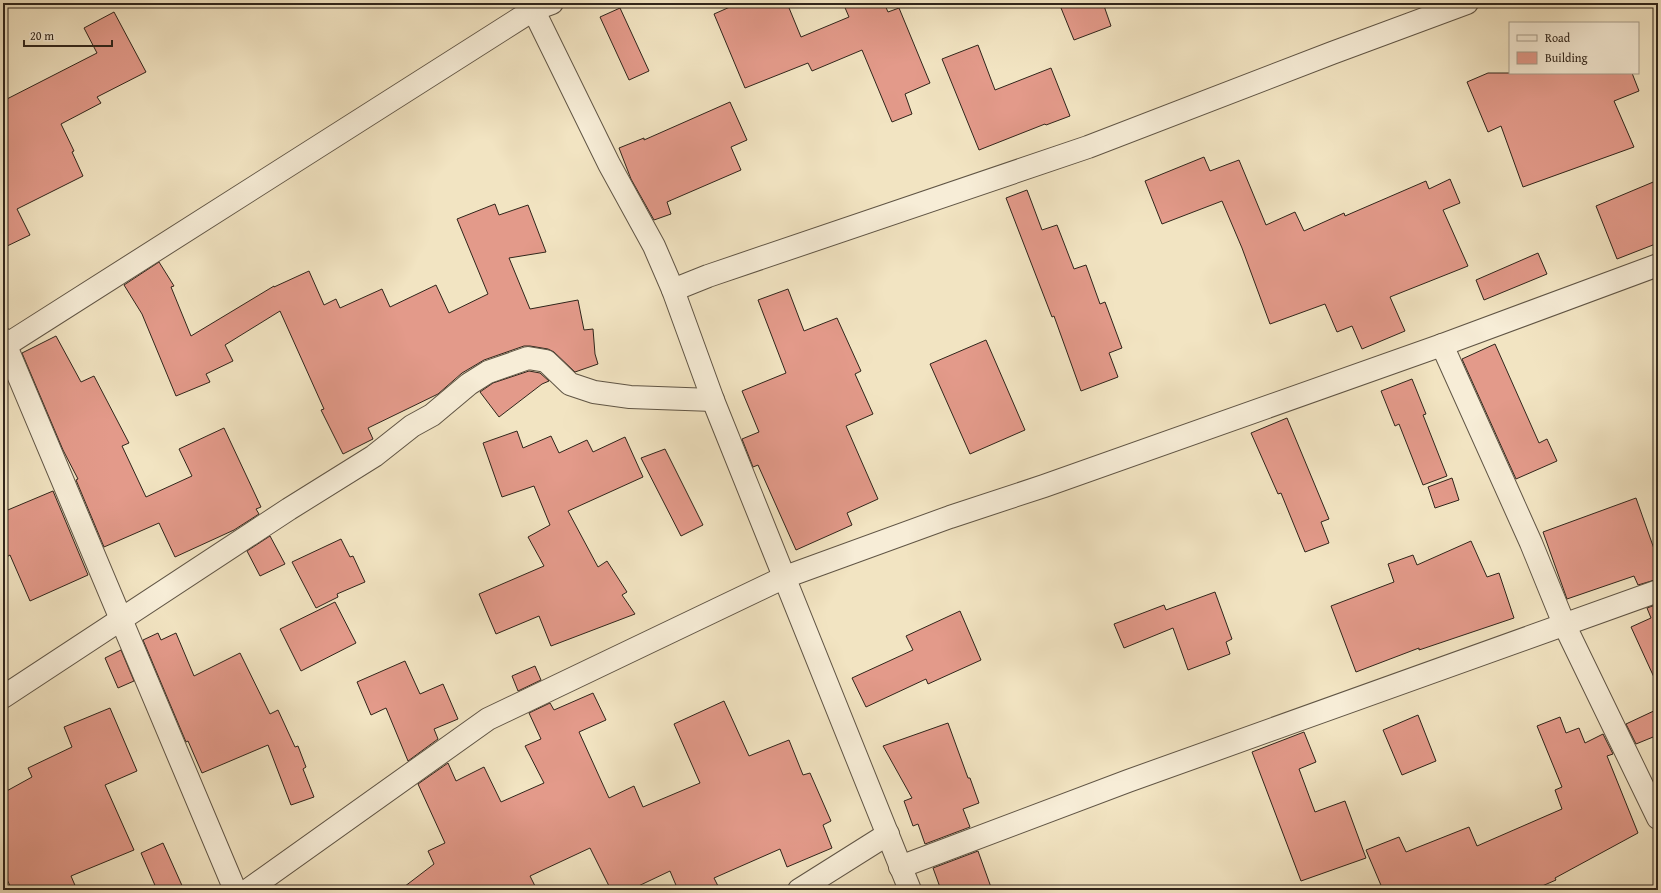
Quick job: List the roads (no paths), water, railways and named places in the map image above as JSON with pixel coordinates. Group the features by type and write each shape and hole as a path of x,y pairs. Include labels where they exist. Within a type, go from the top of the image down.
{"street":[{"path":"673,290 708,276 1088,147 1332,53 1467,3"},
{"path":"235,890 4,343 539,5 610,164 654,246 673,290 713,400 910,890"},
{"path":"248,890 488,719 785,577 950,517 1051,484 1442,345 1658,265"},
{"path":"1442,345 1531,543 1564,624 1658,818"},
{"path":"3,696 288,509 374,456 412,426 432,415 469,384 488,372 528,358 546,360 570,384 594,392 630,397 713,400"},
{"path":"900,867 1128,781 1658,591"},
{"path":"799,890 888,834"}]}
